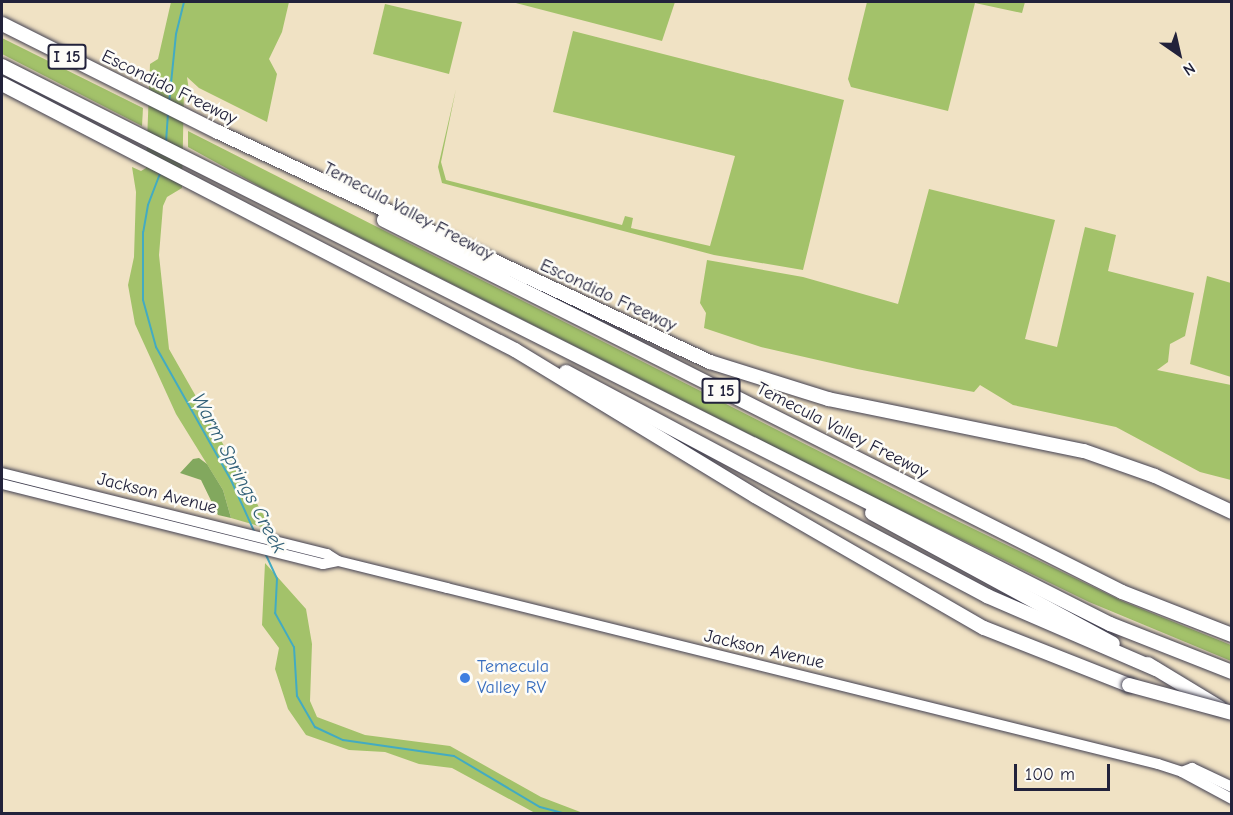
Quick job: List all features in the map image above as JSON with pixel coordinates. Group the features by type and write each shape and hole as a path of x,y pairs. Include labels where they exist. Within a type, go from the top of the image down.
{"highway":[{"name":"Escondido Freeway","path":"2,24 218,132 710,362 828,399 1084,451 1155,476 1232,512"},
{"name":"I 15","path":"2,66 1110,624 1232,672"},
{"path":"2,84 515,350 599,387 987,596 1156,669"},
{"name":"Temecula Valley Freeway","path":"218,132 456,258 1122,592 1232,635"},
{"path":"515,350 756,496 984,628 1129,685 1232,714"},
{"path":"769,453 891,525 1156,669 1232,714"}],"main road":[{"name":"Jackson Avenue","path":"2,473 74,496 279,547 323,564 338,561 1182,772 1232,799"},
{"name":"Jackson Avenue","path":"2,484 74,496"},
{"name":"Jackson Avenue","path":"1182,772 1192,768 1232,787"},
{"path":"1212,789 1218,787 1232,793"}],"green space":[{"path":"171,2 289,2 282,32 269,59 277,74 267,122 199,88 187,77 189,91 184,89 182,188 167,197 163,206 159,255 169,349 272,530 231,518 223,490 176,414 135,324 128,285 134,257 136,192 132,167 141,171 146,168 150,64 158,59"},
{"path":"512,2 675,2 662,41"},
{"path":"867,2 1025,2 1022,13 975,3 948,111 851,87 848,79"},
{"path":"385,4 462,22 449,74 373,54"},
{"path":"573,31 844,100 803,270 714,255 442,183 438,167 456,89 441,162 446,180 622,225 625,216 633,218 631,228 710,246 735,156 553,112"},
{"path":"2,38 143,108 142,126 2,54"},
{"path":"188,131 939,512 1122,601 1231,645 1231,661 1089,602 884,502 264,189 188,147"},
{"path":"929,189 1055,220 1025,339 1057,347 1085,227 1116,235 1108,271 1194,293 1185,336 1170,344 1168,362 1157,370 1231,385 1231,480 1200,472 1116,427 1013,405 980,385 974,392 857,369 761,347 704,328 706,313 700,303 707,260 803,277 898,304"},
{"path":"1207,276 1231,283 1231,377 1190,364"},
{"path":"199,458 207,464 223,490 231,518 218,515 201,480 180,473 193,459"},
{"path":"265,563 306,609 312,644 310,701 317,717 365,735 450,746 541,797 583,813 535,813 452,768 419,764 385,752 349,750 306,735 288,709 275,669 279,648 262,625"}],"waterway":[{"name":"Warm Springs Creek","path":"169,103 176,34 184,2"},
{"name":"Warm Springs Creek","path":"166,142 168,112"},
{"name":"Warm Springs Creek","path":"161,171 148,205 143,232 143,300 156,347 231,480 254,531"},
{"name":"Warm Springs Creek","path":"266,555 277,579 275,613 294,647 297,696 315,727 343,740 454,756 540,807 567,814"}],"place":[{"name":"Temecula Valley RV","path":"465,678"}]}
